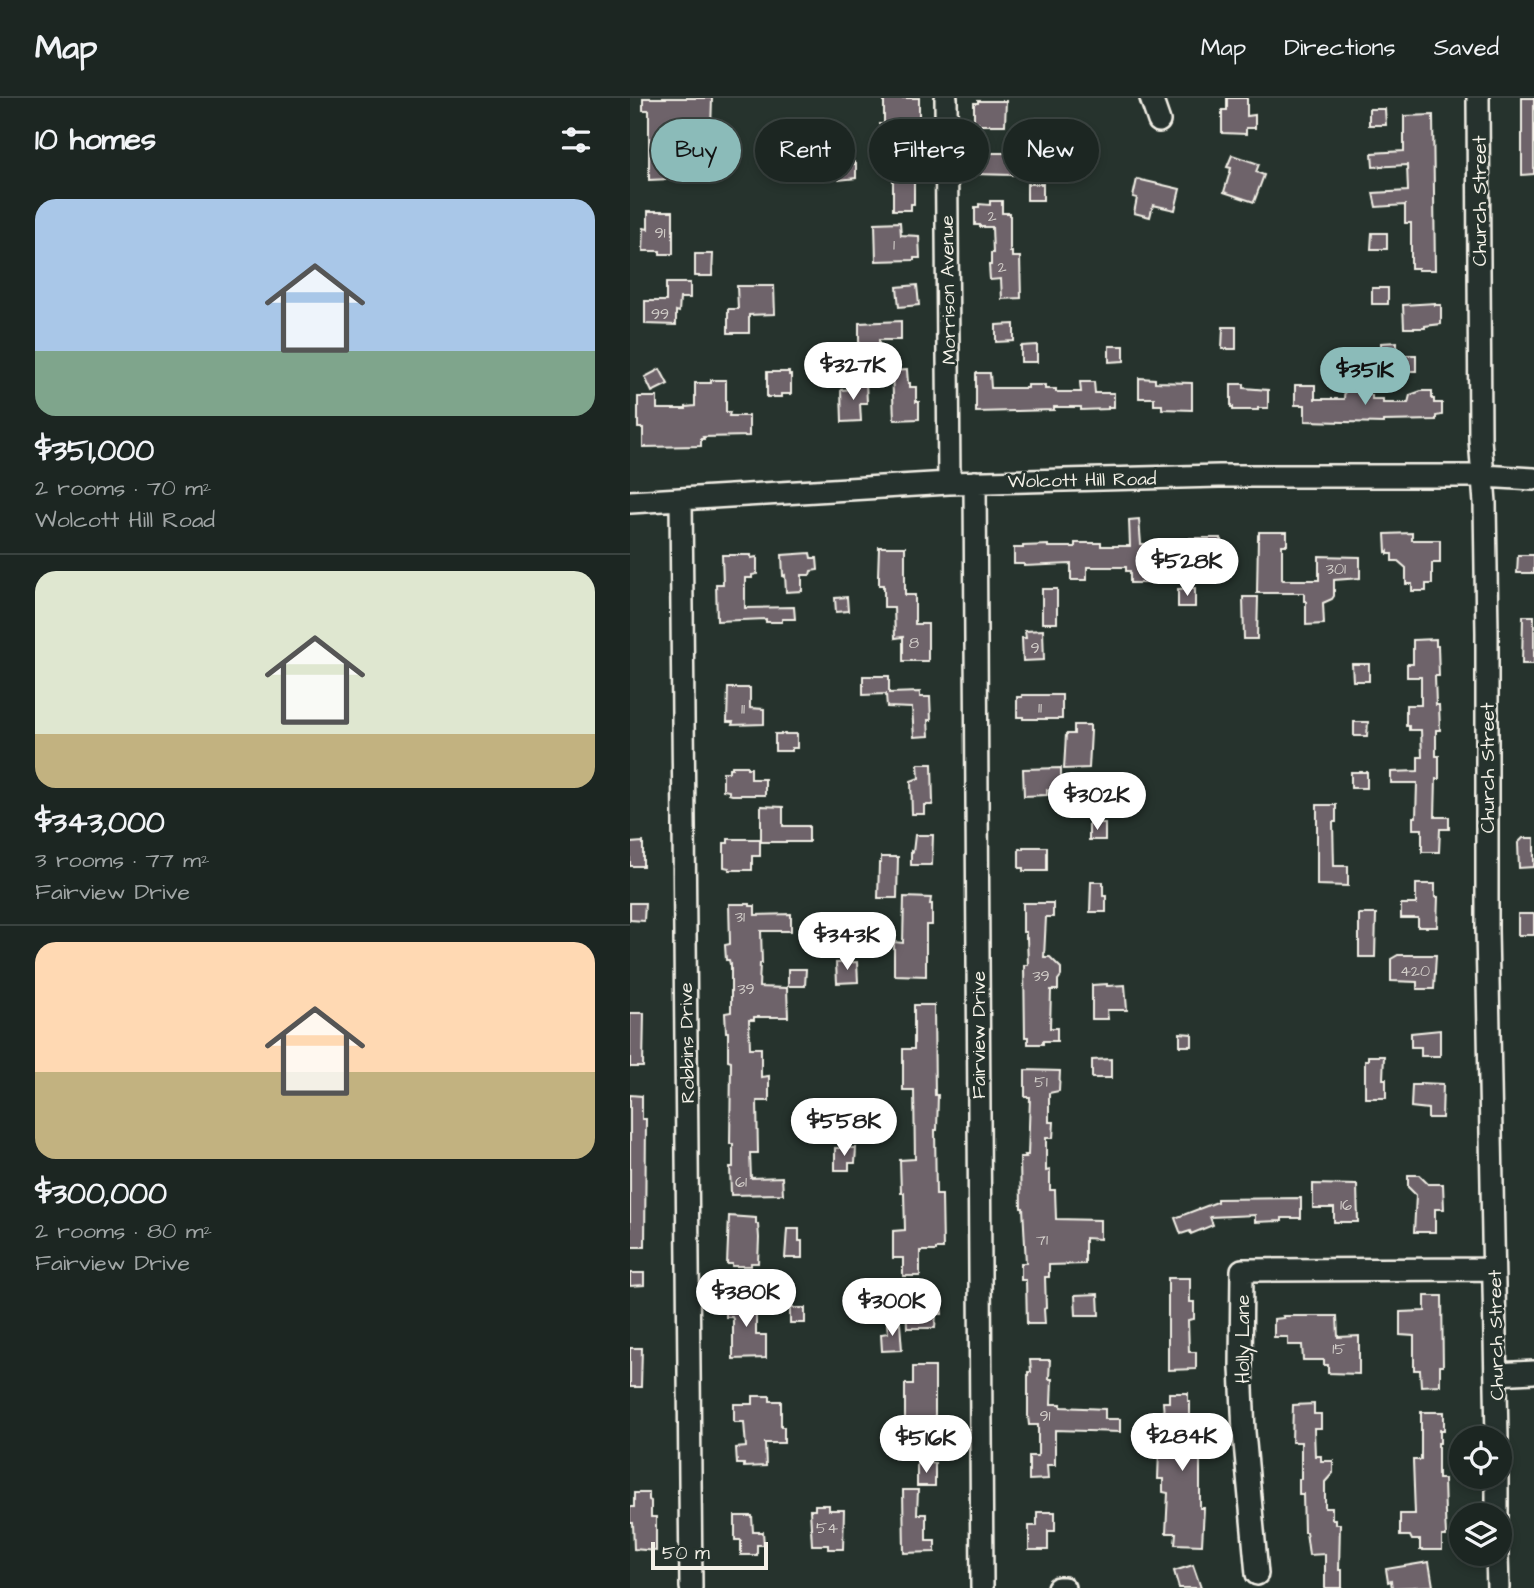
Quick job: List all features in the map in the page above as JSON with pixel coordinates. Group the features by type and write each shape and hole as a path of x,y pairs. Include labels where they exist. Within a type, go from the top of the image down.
{"street":[{"name":"Morrison Avenue","path":"946,98 949,483"},
{"path":"1151,98 1159,121"},
{"name":"Church Street","path":"1478,98 1480,439 1485,503 1487,930 1497,1426"},
{"name":"Wolcott Hill Road","path":"630,502 975,482 1219,476 1483,476 1534,479"},
{"name":"Fairview Drive","path":"975,482 982,1588"},
{"name":"Robbins Drive","path":"681,499 691,1588"},
{"name":"Holly Lane","path":"1257,1574 1244,1432 1241,1367 1242,1270 1493,1269"},
{"path":"1496,1374 1534,1373"},
{"path":"1497,1566 1497,1588"},
{"path":"1058,1588 1064,1588"}],"building":[{"path":"643,98 712,98 711,119 651,119 651,180 649,110 643,110"},
{"path":"884,98 919,98 919,119 884,119"},
{"path":"1227,98 1247,98 1247,116 1255,115 1255,128 1246,128 1246,134 1222,133 1222,110 1227,110"},
{"path":"1522,98 1534,98 1534,174 1522,175"},
{"path":"1006,101 1003,125 989,125 989,119 974,119 974,103"},
{"path":"1369,109 1385,109 1386,125 1369,125"},
{"path":"1433,115 1435,270 1418,270 1411,268 1411,223 1405,223 1405,205 1376,207 1373,193 1408,191 1407,165 1373,167 1372,153 1404,151 1404,116"},
{"path":"989,153 1003,153 1003,175 989,174"},
{"path":"1232,155 1259,164 1256,172 1264,175 1254,202 1224,192 1231,168 1227,167"},
{"path":"1137,179 1180,189 1175,210 1153,205 1150,217 1134,213 1137,198 1133,197"},
{"path":"893,182 914,182 914,204 911,204 911,210 893,210"},
{"path":"1027,184 1043,184 1043,200 1027,200"},
{"path":"990,201 1002,201 1002,213 1010,213 1010,252 1012,257 1020,257 1021,298 1002,299 1001,279 990,280 992,227 975,225 975,207 979,207 979,204 990,205"},
{"path":"648,211 673,211 673,254 643,251 644,228 648,229"},
{"path":"900,222 901,235 919,236 920,258 876,261 875,223"},
{"path":"1372,233 1387,233 1387,249 1371,249"},
{"path":"695,254 713,254 712,276 695,276"},
{"path":"666,283 690,283 690,298 680,298 676,325 645,324 645,301 666,301"},
{"path":"917,285 919,305 899,307 897,287"},
{"path":"737,286 774,286 775,314 749,315 749,333 728,333 728,309 738,309"},
{"path":"1372,288 1388,288 1388,304 1372,304"},
{"path":"1403,305 1441,305 1441,324 1425,328 1404,328"},
{"path":"901,321 901,340 879,340 879,347 859,347 859,323"},
{"path":"1014,324 1014,341 996,342 996,325"},
{"path":"1223,327 1236,327 1236,349 1222,349"},
{"path":"1397,342 1397,358 1381,358 1381,343"},
{"path":"1037,345 1037,362 1021,362 1021,346"},
{"path":"1109,346 1124,346 1124,361 1109,362"},
{"path":"1402,355 1416,355 1416,371 1402,371"},
{"path":"660,369 668,384 652,392 645,377"},
{"path":"907,370 910,387 916,387 919,419 894,420 892,371"},
{"path":"767,372 789,372 791,394 767,397"},
{"path":"976,373 990,373 991,388 1045,385 1045,389 1056,389 1056,392 1081,392 1080,382 1094,382 1095,393 1114,393 1114,407 1081,410 1081,407 1054,407 1054,410 976,412"},
{"path":"1139,378 1155,379 1155,382 1192,383 1192,410 1162,409 1162,405 1154,405 1154,398 1139,398"},
{"path":"711,380 726,380 726,412 730,412 729,416 749,416 749,436 703,437 701,446 643,447 643,428 638,428 638,397 657,397 657,409 686,409 695,406 695,383 711,383"},
{"path":"866,382 867,403 860,403 861,421 842,422 841,390 853,389 853,383"},
{"path":"1231,384 1268,390 1268,408 1233,410"},
{"path":"1295,385 1315,385 1315,399 1344,399 1345,385 1369,385 1372,399 1383,399 1383,403 1408,403 1410,395 1432,391 1434,403 1442,403 1442,415 1436,416 1436,420 1383,423 1305,421 1305,405 1295,405"},
{"path":"1139,519 1141,544 1163,544 1163,565 1145,565 1146,583 1130,583 1130,571 1126,571 1126,567 1087,567 1087,580 1071,580 1071,564 1014,564 1014,548 1023,546 1075,547 1075,543 1101,543 1101,546 1130,546 1129,520"},
{"path":"1259,532 1287,532 1287,545 1282,545 1283,580 1319,580 1319,556 1360,557 1360,578 1334,580 1334,596 1323,603 1324,624 1306,625 1304,593 1257,593"},
{"path":"1412,533 1412,540 1440,540 1440,563 1432,563 1432,584 1426,584 1426,591 1412,591 1412,584 1406,584 1406,568 1398,561 1392,561 1392,554 1386,552 1385,534"},
{"path":"1190,538 1221,538 1221,559 1190,560"},
{"path":"879,547 905,547 905,595 915,595 915,624 928,624 928,661 903,661 903,637 895,638 894,607 884,607 884,587 879,585"},
{"path":"810,553 811,558 817,558 818,570 811,571 810,575 802,575 802,591 786,592 782,555"},
{"path":"722,555 757,557 757,574 752,575 752,578 745,578 745,608 794,607 795,619 782,619 782,622 766,622 766,619 717,621 716,584 723,584"},
{"path":"1518,555 1534,555 1534,573 1517,573"},
{"path":"1195,588 1195,607 1178,607 1178,589"},
{"path":"1042,589 1057,589 1057,623 1042,623"},
{"path":"847,597 848,611 836,612 835,598"},
{"path":"1243,597 1258,597 1257,639 1244,639"},
{"path":"1523,616 1534,616 1534,664 1522,664"},
{"path":"1043,630 1044,660 1023,661 1022,638 1026,638 1025,631"},
{"path":"1436,639 1439,676 1435,676 1436,705 1439,705 1440,730 1436,730 1439,779 1436,779 1435,817 1449,817 1449,829 1440,829 1439,852 1422,852 1422,829 1413,829 1417,783 1391,783 1391,772 1418,771 1418,757 1422,757 1421,730 1409,730 1409,726 1406,726 1406,705 1421,705 1421,677 1407,677 1407,664 1413,664 1413,640"},
{"path":"1352,664 1369,664 1369,681 1353,681"},
{"path":"863,676 889,676 889,693 920,692 920,697 930,697 929,736 914,737 912,708 887,707 886,694 863,695"},
{"path":"728,688 750,688 750,708 764,709 764,724 732,725 733,722 727,722"},
{"path":"1062,695 1062,719 1017,717 1017,697"},
{"path":"1354,722 1368,722 1367,736 1354,736"},
{"path":"1074,725 1090,725 1089,768 1064,769 1066,734 1074,734"},
{"path":"775,734 797,734 797,748 792,748 792,751 775,751"},
{"path":"918,764 932,764 933,802 932,805 924,805 924,814 912,814 911,781 919,778"},
{"path":"732,766 747,766 751,768 751,779 765,779 765,795 732,795 723,790 723,772 729,772"},
{"path":"1061,768 1061,789 1047,790 1047,795 1024,796 1023,769"},
{"path":"1351,772 1367,772 1367,788 1351,788"},
{"path":"1317,805 1336,805 1336,822 1333,822 1334,866 1348,866 1348,886 1317,885"},
{"path":"761,806 783,807 783,826 809,826 809,842 761,842"},
{"path":"1089,823 1105,823 1105,840 1089,840"},
{"path":"915,835 933,835 932,865 911,865"},
{"path":"1523,838 1534,838 1534,867 1519,868 1518,843"},
{"path":"728,839 760,839 760,856 752,856 752,870 729,870 724,867 724,843 728,843"},
{"path":"643,842 643,866 630,866 630,843"},
{"path":"1047,847 1047,871 1023,871 1023,868 1019,868 1019,849"},
{"path":"881,857 898,857 897,898 878,898"},
{"path":"1091,882 1103,882 1106,912 1090,912"},
{"path":"1416,884 1435,884 1435,897 1438,897 1437,927 1418,927 1418,918 1401,918 1401,904 1416,904"},
{"path":"904,897 931,898 932,925 926,925 926,976 894,975 894,942 903,943"},
{"path":"630,903 645,903 644,921 630,920"},
{"path":"1023,903 1053,903 1053,917 1046,917 1044,957 1050,957 1061,968 1058,990 1051,990 1050,1028 1057,1028 1057,1041 1043,1041 1043,1044 1028,1044 1028,1037 1025,1037 1024,965 1028,965 1027,938 1026,932 1023,932"},
{"path":"729,904 755,906 755,915 791,914 791,931 761,931 762,963 759,987 787,988 788,1017 754,1017 754,1020 749,1020 750,1048 761,1048 761,1077 769,1076 769,1101 757,1101 758,1153 750,1153 751,1178 782,1177 783,1194 731,1195 731,1061 728,1060 725,1013 731,1012 731,964 726,960 725,945 730,944"},
{"path":"1359,914 1376,914 1375,957 1359,957"},
{"path":"1518,914 1534,914 1534,935 1518,935"},
{"path":"1398,955 1436,955 1434,989 1417,989 1417,982 1391,981 1391,959"},
{"path":"857,962 858,982 837,983 836,963"},
{"path":"788,969 806,969 805,986 788,986"},
{"path":"1092,985 1125,985 1127,1010 1107,1010 1108,1019 1092,1019"},
{"path":"914,1005 934,1005 935,1095 938,1095 935,1130 936,1195 942,1195 943,1249 920,1251 920,1276 903,1276 903,1258 893,1258 893,1231 905,1230 900,1160 915,1159 914,1090 903,1090 903,1049 914,1049"},
{"path":"630,1013 644,1013 643,1067 630,1067"},
{"path":"1440,1030 1440,1056 1421,1056 1421,1047 1411,1047 1411,1033"},
{"path":"1180,1033 1192,1034 1192,1046 1180,1046"},
{"path":"1368,1056 1384,1056 1386,1098 1365,1098 1365,1060 1368,1060"},
{"path":"1111,1059 1111,1078 1092,1078 1092,1060"},
{"path":"1025,1070 1060,1071 1059,1091 1049,1093 1049,1122 1054,1122 1053,1138 1046,1138 1046,1171 1050,1170 1050,1190 1055,1190 1056,1219 1100,1220 1100,1239 1085,1238 1085,1264 1049,1265 1049,1277 1045,1277 1045,1324 1027,1324 1026,1280 1021,1280 1021,1263 1026,1263 1020,1157 1028,1155 1030,1097 1025,1097"},
{"path":"1443,1084 1442,1118 1428,1118 1428,1109 1411,1107 1412,1085"},
{"path":"630,1095 642,1096 642,1119 646,1119 645,1247 630,1247"},
{"path":"835,1148 856,1148 855,1163 849,1163 849,1170 835,1170"},
{"path":"1408,1175 1419,1175 1428,1184 1443,1184 1444,1209 1435,1209 1435,1232 1414,1232 1416,1195 1408,1187"},
{"path":"1313,1184 1357,1185 1358,1222 1334,1222 1334,1208 1313,1208"},
{"path":"1301,1198 1301,1218 1255,1222 1255,1215 1210,1217 1213,1225 1191,1234 1190,1231 1181,1234 1175,1218 1217,1202 1217,1199"},
{"path":"729,1216 756,1218 759,1238 758,1263 751,1263 751,1266 727,1264"},
{"path":"787,1229 799,1229 802,1258 785,1258"},
{"path":"630,1273 644,1273 644,1285 630,1286"},
{"path":"1168,1278 1190,1278 1190,1302 1194,1302 1194,1319 1188,1320 1189,1352 1196,1352 1196,1369 1168,1370"},
{"path":"1098,1294 1099,1315 1076,1315 1075,1295"},
{"path":"1425,1296 1442,1296 1443,1366 1440,1366 1440,1385 1421,1386 1420,1370 1414,1370 1414,1336 1400,1335 1400,1312 1425,1311"},
{"path":"756,1297 756,1335 766,1335 766,1358 733,1359 733,1319 726,1317 726,1299"},
{"path":"936,1299 936,1302 941,1302 942,1314 936,1314 935,1328 907,1328 906,1300"},
{"path":"790,1308 805,1308 805,1323 790,1323"},
{"path":"1283,1316 1337,1316 1338,1337 1359,1336 1359,1374 1328,1373 1328,1365 1324,1365 1324,1360 1303,1360 1302,1345 1288,1345 1288,1337 1274,1337 1274,1319 1284,1318"},
{"path":"900,1323 902,1350 882,1351 881,1334 888,1333 887,1324"},
{"path":"630,1348 642,1348 641,1387 630,1387"},
{"path":"1030,1360 1050,1360 1051,1404 1105,1409 1105,1419 1120,1419 1120,1432 1055,1430 1055,1465 1047,1465 1048,1479 1029,1480 1029,1456 1038,1456 1038,1425 1029,1425 1028,1416"},
{"path":"913,1367 935,1367 934,1430 905,1429 905,1384 913,1384"},
{"path":"1169,1393 1188,1393 1190,1416 1192,1421 1196,1421 1196,1450 1200,1450 1200,1508 1204,1508 1202,1545 1175,1544 1176,1533 1166,1533 1168,1493 1163,1492 1163,1479 1158,1479 1159,1450 1170,1451 1169,1416 1164,1416 1163,1402 1169,1402"},
{"path":"753,1396 770,1396 770,1401 781,1401 784,1443 765,1443 766,1466 744,1467 744,1464 737,1464 736,1448 746,1447 744,1422 734,1422 734,1404 753,1404"},
{"path":"1314,1404 1314,1414 1321,1414 1321,1428 1314,1428 1315,1456 1321,1456 1321,1461 1333,1461 1333,1473 1325,1482 1325,1508 1332,1508 1332,1519 1335,1519 1335,1524 1340,1524 1339,1570 1342,1570 1342,1588 1325,1588 1325,1554 1309,1555 1304,1532 1303,1494 1299,1494 1301,1442 1292,1442 1293,1405"},
{"path":"1421,1412 1444,1412 1444,1430 1440,1430 1438,1443 1438,1479 1444,1479 1446,1536 1442,1536 1442,1550 1420,1550 1420,1540 1400,1536 1400,1514 1415,1514 1413,1460 1421,1460"},
{"path":"895,1442 910,1442 910,1458 895,1458"},
{"path":"935,1463 935,1486 917,1486 917,1464"},
{"path":"903,1490 918,1490 917,1514 926,1514 926,1540 935,1540 935,1552 904,1553"},
{"path":"634,1493 649,1493 651,1517 656,1517 656,1551 634,1549 630,1507 634,1507"},
{"path":"815,1505 829,1505 829,1510 844,1510 843,1549 812,1545 810,1510 815,1510"},
{"path":"1037,1512 1055,1512 1055,1531 1048,1531 1048,1550 1029,1550 1029,1526 1037,1526"},
{"path":"735,1516 752,1516 753,1532 763,1532 764,1545 757,1545 757,1555 741,1555 741,1540 735,1540"},
{"path":"1429,1562 1433,1586 1392,1588 1391,1581 1388,1582 1386,1569"},
{"path":"1193,1565 1201,1588 1179,1588 1174,1571"}]}
